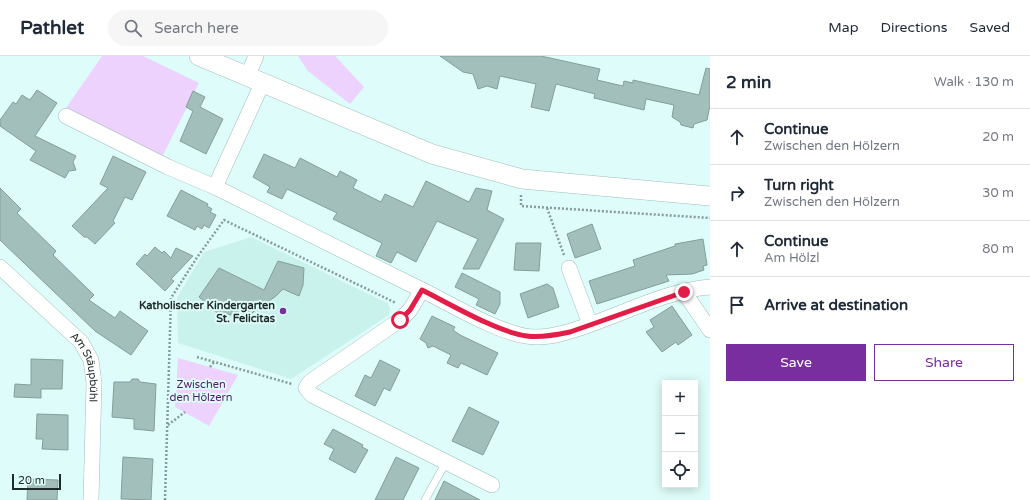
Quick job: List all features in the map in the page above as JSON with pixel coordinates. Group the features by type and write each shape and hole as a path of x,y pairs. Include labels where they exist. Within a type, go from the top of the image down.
{"street":[{"path":"199,56 255,81 432,154 522,179 710,196"},
{"path":"215,187 255,81 256,56"},
{"path":"66,116 168,167 215,187 498,327 526,336 536,337 564,333 684,292 710,287"},
{"name":"Am Stäupbühl","path":"0,268 81,342 91,360 94,383 91,500"},
{"path":"569,268 590,324"},
{"path":"422,290 410,310 400,320 310,382 306,388 312,395 492,485"},
{"path":"684,292 710,330"}],"lane":[{"path":"425,500 446,462"}],"path":[{"path":"522,179 521,206 710,218"},
{"path":"547,208 569,268"},
{"path":"165,500 171,298 198,256 224,220 410,310"},
{"path":"197,358 306,388"},
{"path":"210,367 214,362"},
{"path":"167,425 185,412"}],"shaded area":[{"name":"Katholischer Kindergarten St. Felicitas","path":"251,237 387,303 390,308 389,315 291,379 178,343 177,298 204,252"}],"green space":[{"path":"102,56 143,56 199,83 162,157 66,108"},
{"path":"298,56 335,56 364,87 350,104 308,71"},
{"name":"Zwischen den Hölzern","path":"178,358 238,375 209,426 175,407"}],"building":[{"path":"440,56 541,56 600,69 597,80 623,86 624,81 633,83 633,80 699,95 706,68 710,69 710,105 707,120 694,124 693,128 681,125 680,122 672,117 674,105 646,99 644,110 594,98 595,94 556,84 549,111 531,107 536,84 500,76 497,89 487,86 478,89 473,74 463,72"},
{"path":"37,90 57,103 35,136 76,156 73,162 76,170 69,171 65,178 30,160 36,151 0,126 0,120 13,102 16,104 22,95 30,100"},
{"path":"193,91 205,97 200,107 223,119 206,154 180,141 193,111 186,107"},
{"path":"264,154 295,168 300,158 337,177 340,171 357,180 353,188 381,202 385,194 413,207 426,181 469,202 476,188 492,191 487,210 504,219 479,269 463,269 478,239 437,221 416,262 397,252 391,263 376,256 382,243 333,219 337,213 287,189 282,199 267,192 270,187 253,177"},
{"path":"113,156 146,172 132,200 125,197 113,221 115,223 95,244 87,237 84,237 72,226 108,188 100,184"},
{"path":"0,188 21,209 17,213 56,251 53,255 94,295 89,300 115,318 120,311 148,331 131,355 95,331 0,240"},
{"path":"181,190 208,204 207,206 212,209 210,212 216,215 209,228 204,225 202,229 197,226 195,230 167,216"},
{"path":"592,224 601,249 575,258 567,234"},
{"path":"703,239 707,265 703,266 704,270 692,274 666,275 669,281 597,304 589,281 635,266 633,260 675,246 675,244"},
{"path":"516,243 541,243 539,271 514,270"},
{"path":"155,247 162,253 164,251 171,258 176,248 193,256 171,279 174,281 165,291 136,264 145,254 147,256"},
{"path":"278,261 304,268 303,285 299,296 283,289 276,296 252,313 254,310 232,315 217,313 199,297 219,268 264,290"},
{"path":"462,273 500,292 500,304 495,314 476,305 479,299 455,287"},
{"path":"547,284 553,288 559,307 528,318 520,294"},
{"path":"672,306 692,335 678,345 676,342 662,352 646,332 654,327 650,320"},
{"path":"432,316 455,327 453,330 460,335 498,353 487,375 461,363 458,368 447,363 451,355 433,346 428,348 426,343 420,339"},
{"path":"31,359 63,360 62,389 41,389 41,398 14,397 15,384 31,385"},
{"path":"380,360 400,370 390,391 384,388 375,406 355,396 365,375 371,378"},
{"path":"132,379 138,379 140,382 156,384 154,431 134,429 134,419 112,417 114,382 130,382"},
{"path":"469,407 499,422 483,455 452,441"},
{"path":"37,414 68,415 68,450 42,449 43,439 36,439"},
{"path":"333,429 363,445 362,447 368,450 355,473 329,459 334,449 324,444"},
{"path":"123,457 153,459 151,500 121,499"},
{"path":"396,457 419,468 403,500 375,500"},
{"path":"28,479 58,480 57,500 27,500"},
{"path":"444,481 480,500 435,500"}],"place":[{"name":"Katholischer Kindergarten St. Felicitas","path":"283,311"}],"route":[{"path":"400,320 410,310 422,290 498,327 514,333 536,337 570,332 684,292"}]}
